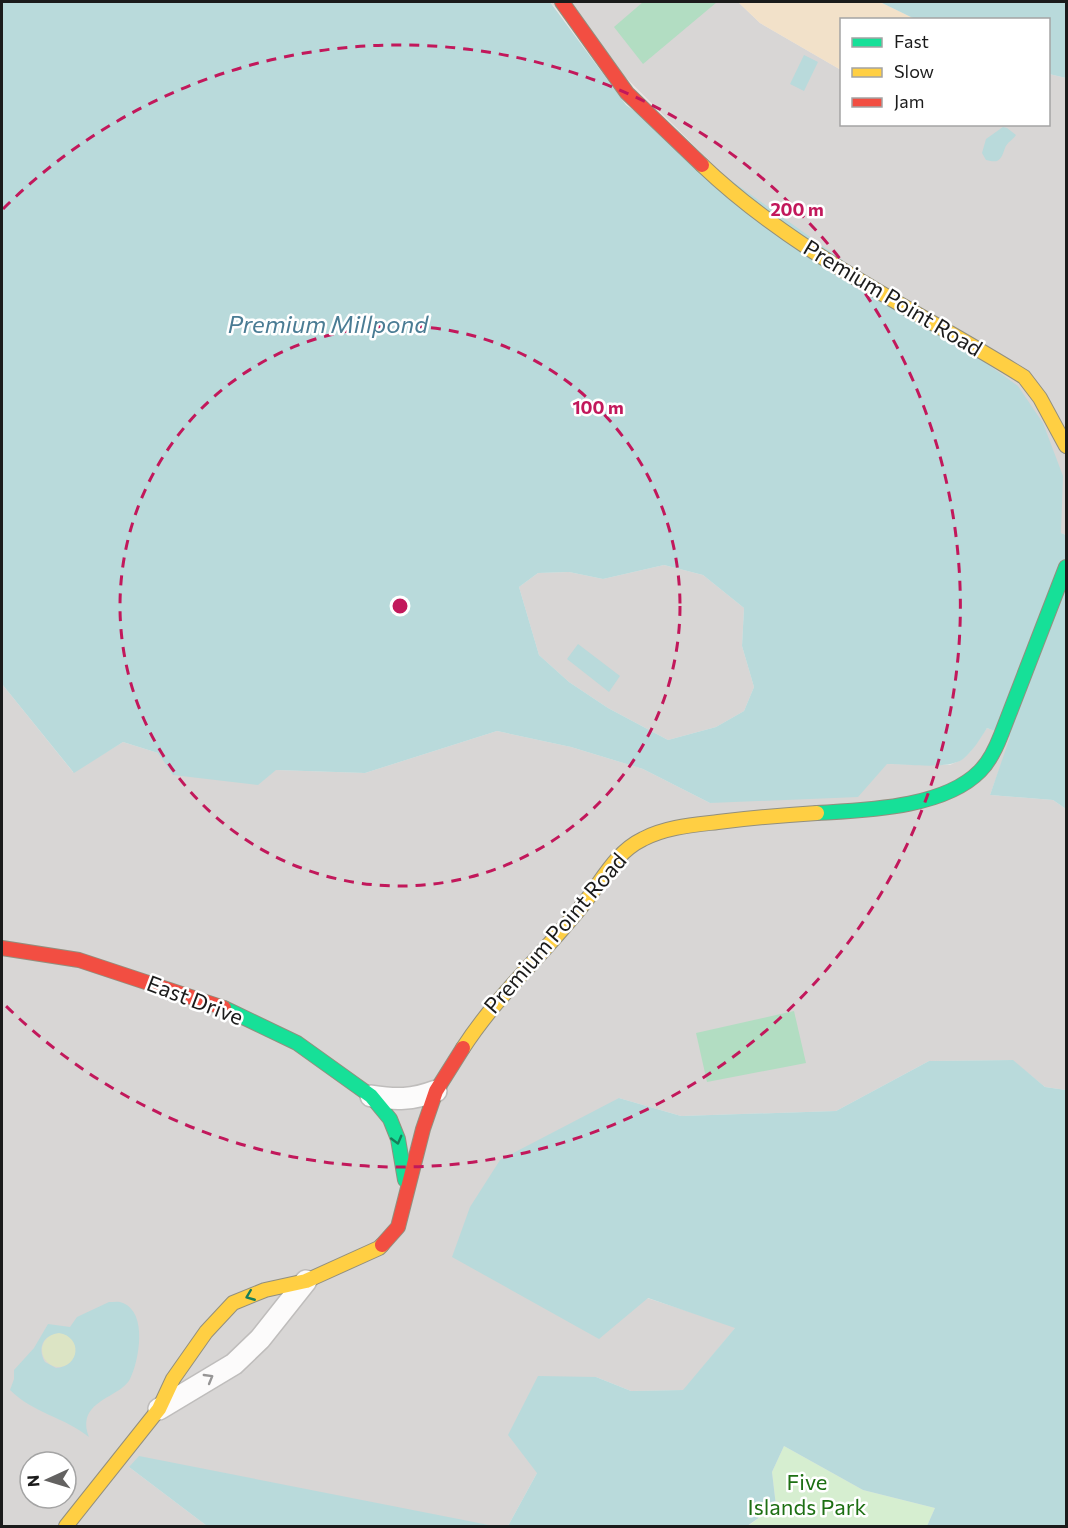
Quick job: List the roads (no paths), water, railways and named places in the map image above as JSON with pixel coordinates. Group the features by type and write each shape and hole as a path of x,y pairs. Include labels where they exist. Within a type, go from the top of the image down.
{"street":[{"name":"Premium Point Road","path":"562,2 627,93 729,191 800,242 884,296 1024,377 1040,398 1066,446"},
{"name":"Premium Point Road","path":"66,1527 159,1408 173,1379 206,1332 233,1303 265,1290 306,1281 379,1248 398,1227 423,1129 436,1091 482,1019 585,902 627,848 674,828 767,816 885,807 932,797 976,775 991,759 1066,567"},
{"name":"East Drive","path":"2,948 80,960 218,1005 297,1043 371,1096 390,1119 398,1139 406,1191"},
{"name":"East Drive","path":"371,1096 396,1100 422,1096 436,1091"},
{"name":"Premium Point Road","path":"159,1408 234,1364 260,1339 306,1281"}],"water":[{"name":"Premium Millpond","path":"2,2 550,2 626,105 1018,386 1043,423 1063,476 1061,533 1066,535 1066,809 1053,800 990,795 1010,737 987,728 963,759 938,765 887,764 858,797 710,803 643,769 571,747 497,731 365,773 276,770 258,785 173,775 158,753 123,742 74,773 2,684","holes":["664,565 703,575 744,608 742,646 754,687 744,711 716,727 668,740 608,708 569,682 539,655 519,587 538,573 569,572 603,579"]},
{"path":"880,2 1066,2 1066,78 1050,74 1050,18 913,18"},
{"path":"804,55 818,62 804,91 790,84"},
{"path":"1003,127 1016,135 1006,146 999,160 986,160 982,153 986,139"},
{"path":"578,644 620,676 609,692 567,659"},
{"path":"1013,1060 1045,1087 1066,1090 1066,1526 927,1526 935,1508 863,1490 784,1446 772,1472 776,1506 747,1526 508,1526 537,1473 508,1435 538,1376 596,1377 631,1391 683,1390 735,1328 648,1298 599,1339 452,1257 470,1207 500,1160 619,1098 681,1116 836,1111 929,1061"},
{"path":"109,1302 120,1302 131,1308 139,1327 138,1350 130,1379 122,1388 92,1409 86,1420 89,1437 69,1424 39,1410 10,1390 14,1370 34,1348 48,1324 70,1327 77,1317","holes":["59,1333 72,1340 76,1352 70,1363 56,1368 45,1362 42,1352 45,1339"]},
{"path":"139,1456 494,1526 207,1526 129,1467"}],"park label":[{"name":"Five Islands Park","path":"807,1494"}]}
